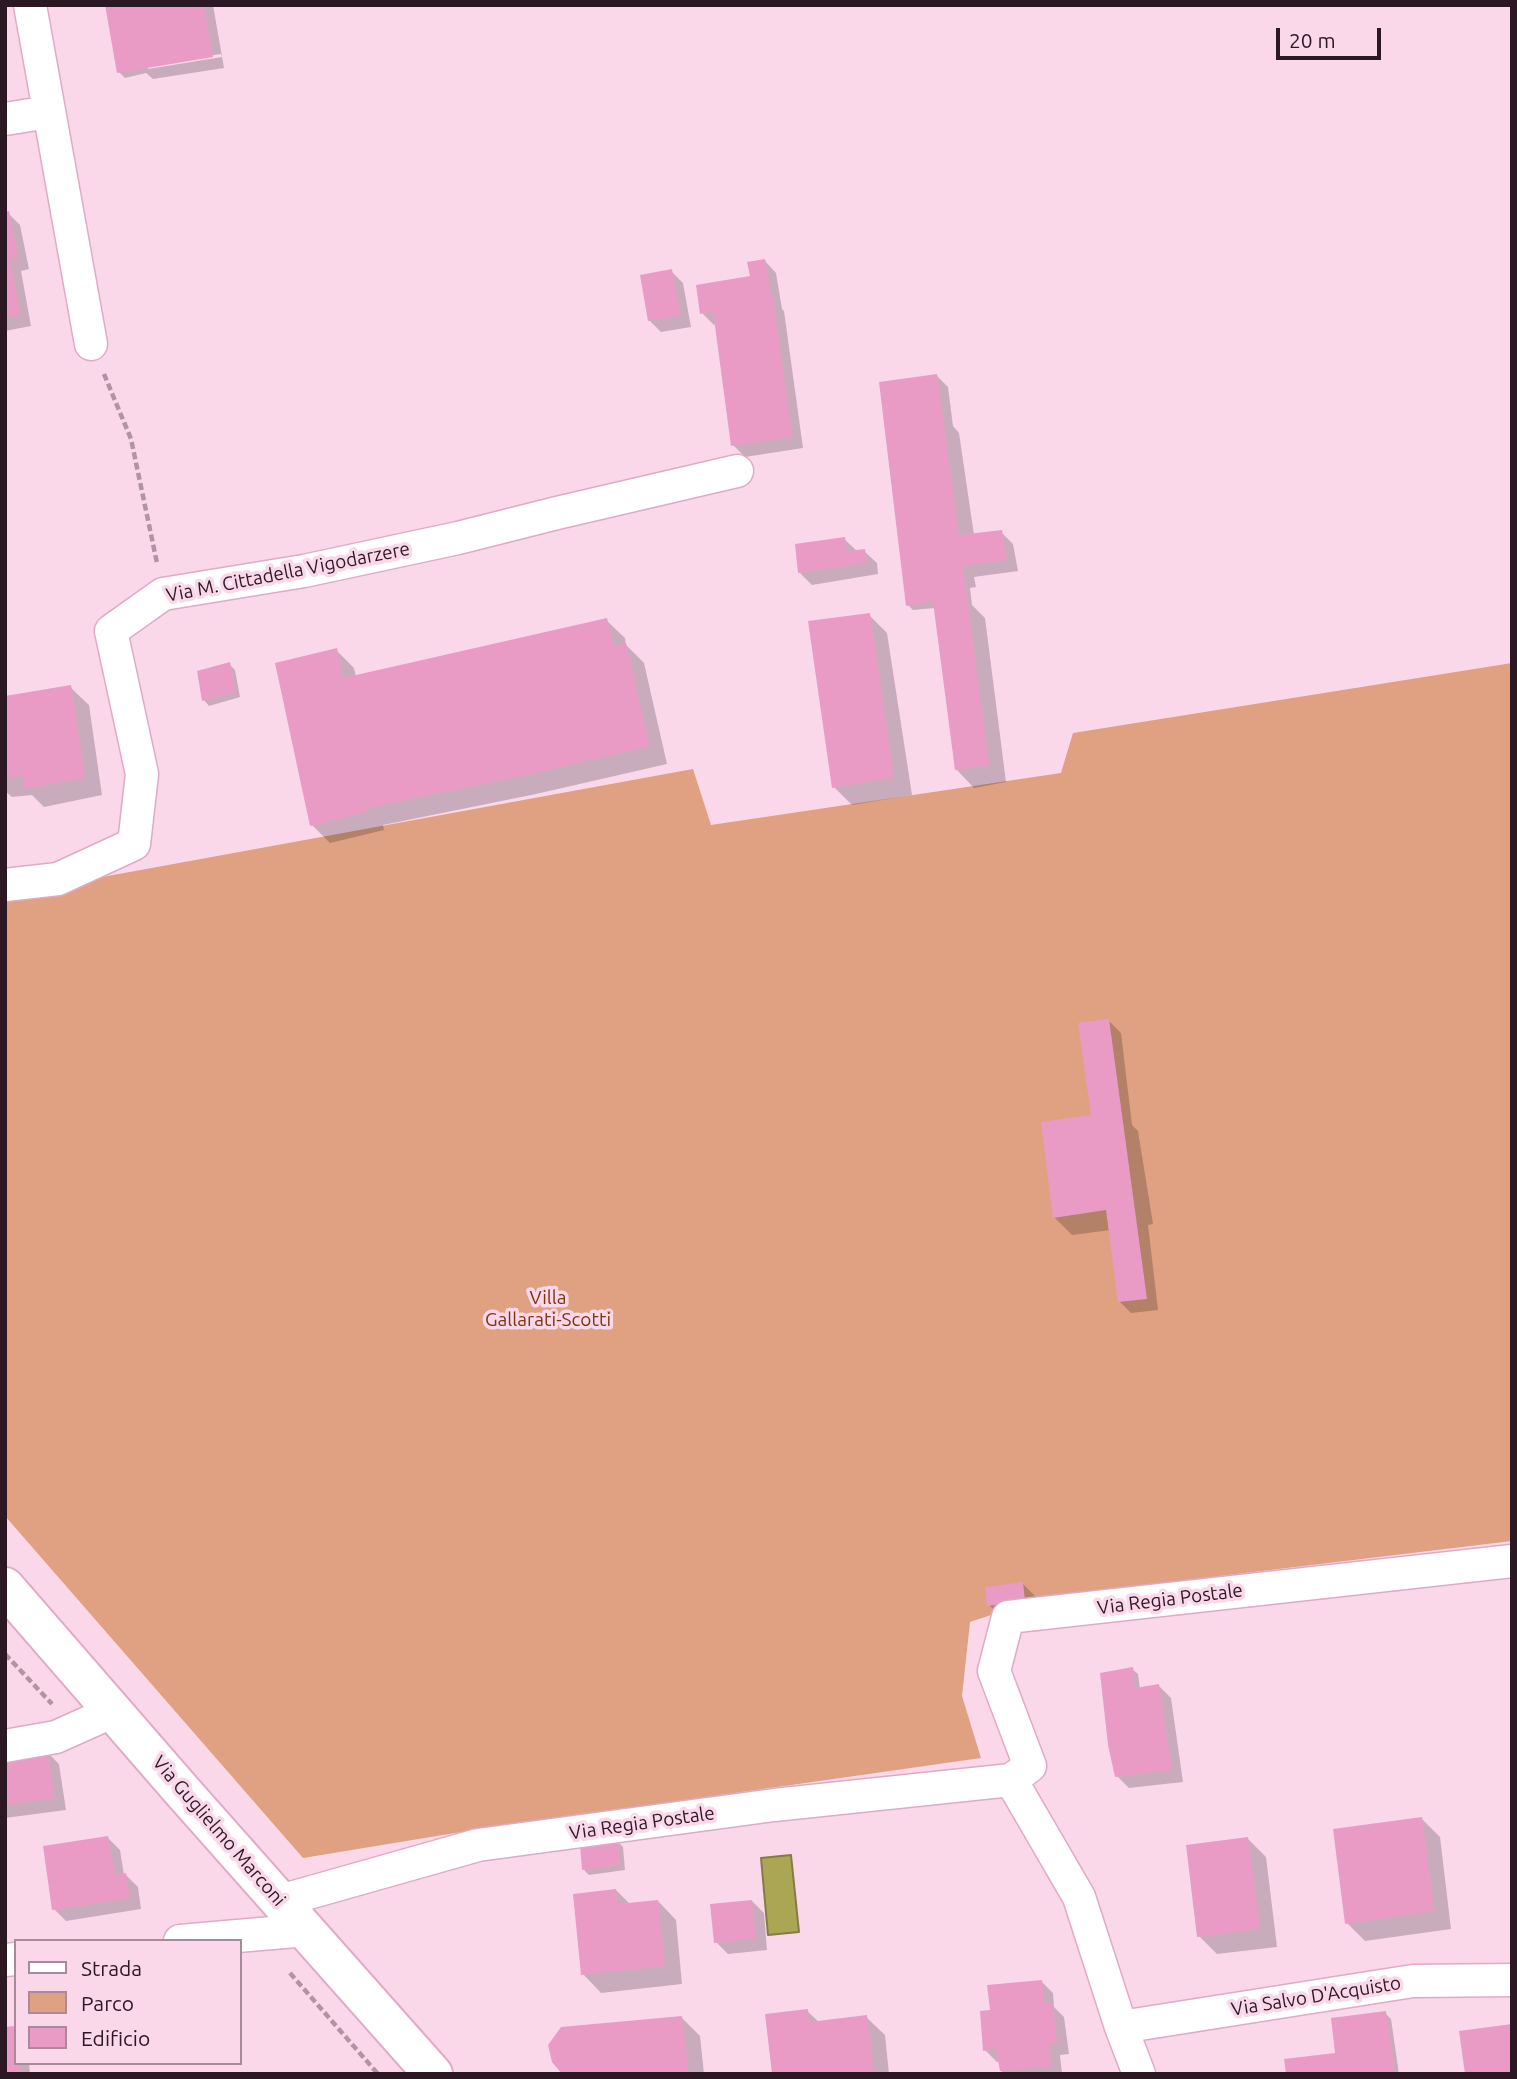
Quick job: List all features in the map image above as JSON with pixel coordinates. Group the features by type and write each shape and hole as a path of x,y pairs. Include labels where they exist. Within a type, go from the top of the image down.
{"street":[{"path":"30,5 91,344"},
{"path":"5,118 49,111"},
{"name":"Via M. Cittadella Vigodarzere","path":"5,885 58,879 134,844 142,774 111,631 163,594 304,570 458,538 737,471"},
{"name":"Via Regia Postale","path":"281,1901 478,1845 774,1805 1011,1780 1030,1766 994,1671 1008,1617 1512,1561"},
{"name":"Via Guglielmo Marconi","path":"5,1587 433,2074"},
{"path":"5,1746 56,1737 114,1711"},
{"path":"1011,1780 1079,1897 1139,2074"},
{"path":"203,1939 307,1930"},
{"name":"Via Salvo D'Acquisto","path":"1121,2027 1413,1981 1512,1980"}],"path":[{"path":"91,344 131,439 163,594"}],"green space":[{"name":"Villa Gallarati-Scotti","path":"1512,663 1512,1541 1045,1597 970,1622 962,1696 981,1758 461,1832 303,1858 5,1516 5,891 86,880 693,769 711,825 1061,773 1073,733"}],"shaded area":[{"path":"791,1855 799,1932 768,1935 761,1858"}],"building":[{"path":"105,5 204,5 213,57 117,73"},
{"path":"9,211 18,258 10,259 20,315 5,317 5,212"},
{"path":"765,259 773,297 792,437 731,446 713,311 700,314 696,285 750,276 747,262"},
{"path":"672,269 680,316 648,321 640,275"},
{"path":"937,374 959,535 1002,530 1007,560 963,566 989,765 955,770 933,602 906,606 879,382"},
{"path":"845,537 847,551 865,549 867,563 798,573 795,544"},
{"path":"870,613 894,777 832,788 808,621"},
{"path":"607,618 614,646 626,643 650,746 518,777 366,808 367,812 310,826 275,663 337,648 343,678"},
{"path":"230,662 236,692 202,701 197,671"},
{"path":"71,685 85,778 24,789 23,776 5,778 5,696"},
{"path":"1109,1019 1147,1299 1118,1302 1106,1210 1053,1218 1041,1122 1091,1115 1078,1023"},
{"path":"1023,1582 1025,1601 987,1606 985,1587"},
{"path":"1133,1667 1135,1688 1159,1684 1172,1770 1115,1777 1108,1745 1100,1673"},
{"path":"47,1750 55,1798 5,1805 5,1756"},
{"path":"1422,1817 1434,1911 1345,1924 1333,1829"},
{"path":"108,1836 115,1875 126,1873 130,1898 52,1910 43,1846"},
{"path":"1248,1837 1260,1929 1197,1937 1186,1845"},
{"path":"618,1840 620,1865 582,1870 580,1844"},
{"path":"616,1889 618,1904 658,1900 665,1966 581,1975 573,1894"},
{"path":"752,1900 756,1939 714,1943 710,1904"},
{"path":"1042,1980 1044,2004 1053,2003 1057,2043 1049,2043 1051,2067 1000,2071 996,2049 983,2051 980,2011 990,2010 987,1985"},
{"path":"808,2009 809,2022 867,2015 874,2074 772,2074 765,2014"},
{"path":"1386,2011 1395,2074 1286,2074 1284,2059 1335,2053 1331,2018"},
{"path":"682,2016 689,2074 562,2074 552,2062 548,2045 561,2027"},
{"path":"1512,2024 1512,2074 1465,2074 1459,2031"},
{"path":"14,2026 14,2065 19,2065 20,2074 5,2074 5,2027"}]}
